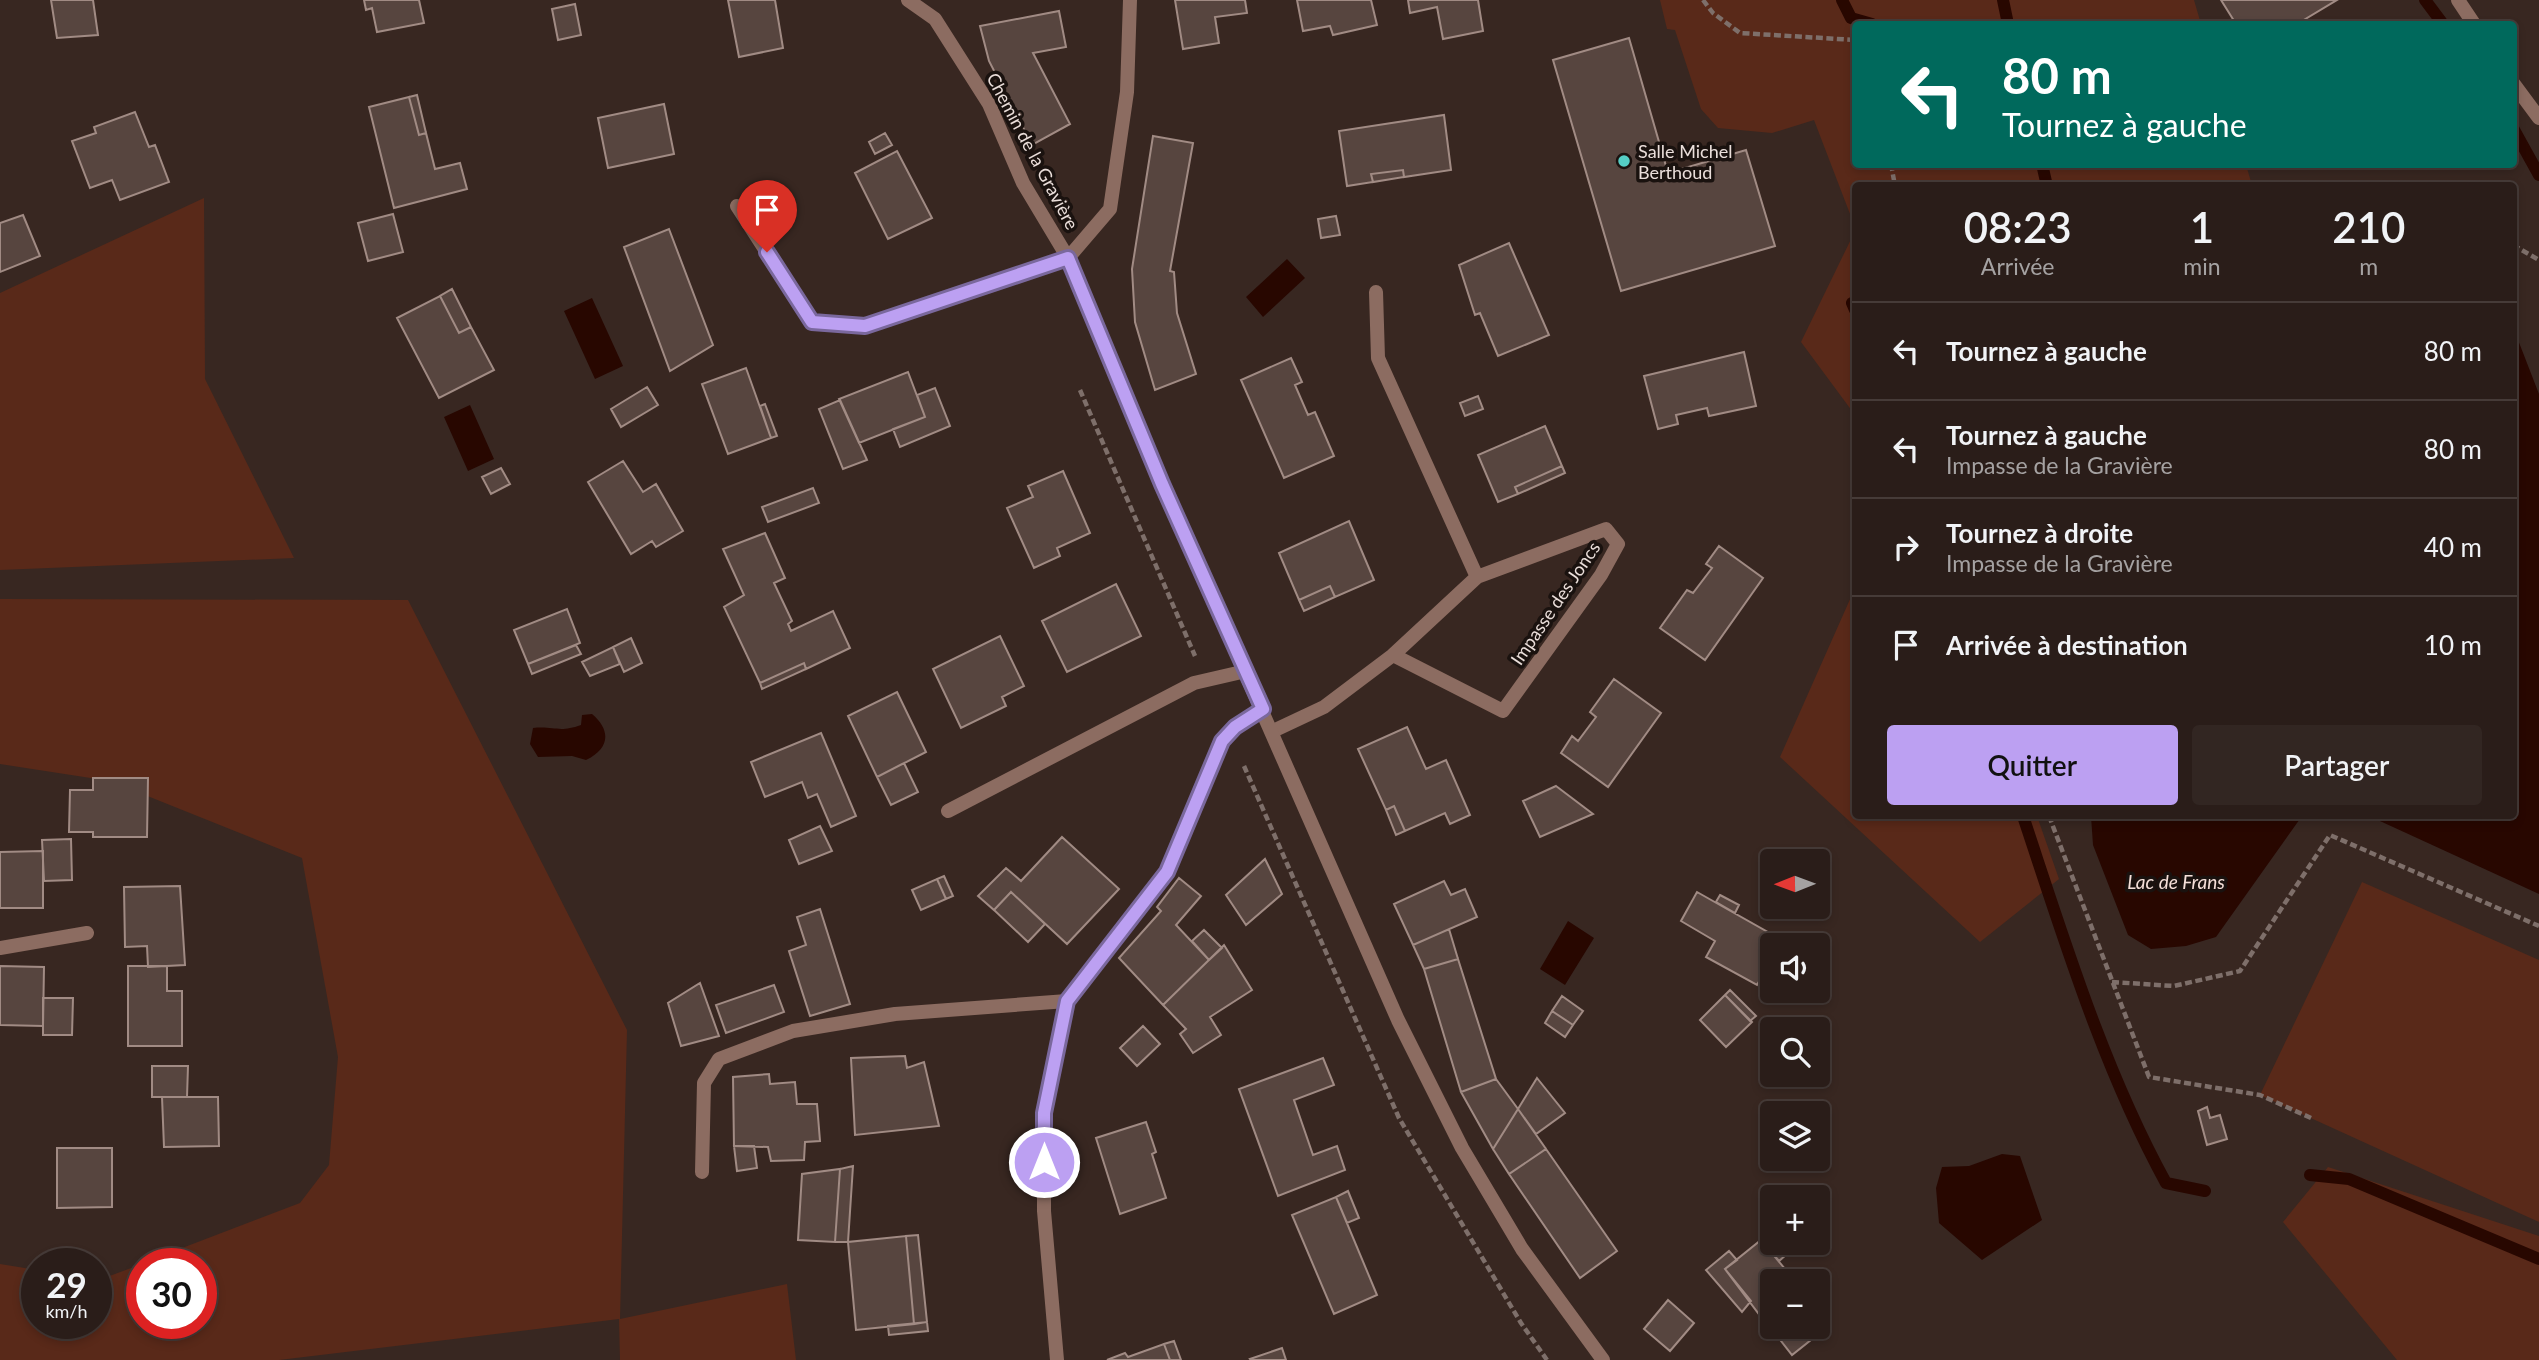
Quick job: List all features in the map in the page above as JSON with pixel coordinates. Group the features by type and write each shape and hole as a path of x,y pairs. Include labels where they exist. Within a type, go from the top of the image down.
{"street":[{"name":"Chemin de la Gravière","path":"908,0 935,19 989,104 1023,183 1068,258 1162,484 1398,1020 1462,1147 1521,1249 1603,1360"},
{"path":"737,206 812,322 865,326 1068,258 1110,209 1127,92 1130,0"},
{"path":"2458,0 2472,21"},
{"path":"2517,88 2539,118"},
{"path":"1376,292 1378,358 1476,577"},
{"name":"Impasse des Joncs","path":"1273,732 1324,707 1393,655 1476,577 1606,529 1618,544 1601,575 1503,712 1393,655"},
{"path":"948,811 1194,682 1246,671"},
{"path":"1057,1360 1044,1211 1044,1113 1067,1001 1167,872 1194,813 1213,756 1230,734 1263,709"},
{"path":"0,948 87,933"},
{"path":"702,1172 704,1083 719,1059 793,1031 895,1014 1067,1001"}],"path":[{"path":"1703,0 1713,13 1740,33 1852,40"},
{"path":"2517,247 2539,260"},
{"path":"1080,390 1206,680"},
{"path":"1230,734 1399,1118 1521,1323 1547,1360"},
{"path":"2050,819 2149,1077 2260,1095 2311,1118"},
{"path":"2112,982 2174,986 2240,971 2330,835 2539,926"}],"shaded area":[{"path":"1660,0 2194,0 2200,21 1852,21 1852,168 2247,168 2251,182 1852,182 1852,219 1814,120 1772,133 1718,128 1701,109 1675,30 1667,29"},
{"path":"204,198 205,379 294,558 0,570 0,293"},
{"path":"1852,237 1852,411 1801,342"},
{"path":"1852,595 1852,819 2038,819 2059,879 1980,942 1780,757"},
{"path":"0,599 408,600 627,1030 620,1319 787,1284 796,1360 620,1360 619,1319 279,1360 0,1360 0,1264 21,1267 21,1339 112,1339 112,1275 126,1270 126,1339 217,1339 217,1248 182,1248 300,1203 329,1165 338,1057 302,858 110,781 0,764"},
{"path":"2362,882 2539,960 2539,1222 2260,1095"},
{"path":"2328,1167 2539,1236 2539,1360 2397,1360 2283,1222"}],"water":[{"path":"1287,259 1305,278 1263,317 1246,297"},
{"path":"592,298 623,366 595,379 564,311"},
{"path":"2517,337 2539,394 2539,894 2376,819 2517,819"},
{"path":"470,405 494,459 468,471 444,417"},
{"path":"592,714 605,733 603,745 594,756 586,760 572,756 538,757 530,744 533,728 574,727 581,725 582,715"},
{"name":"Lac de Frans","path":"2091,819 2300,819 2216,937 2186,946 2151,949 2128,935 2093,845"},
{"path":"1568,921 1594,938 1565,985 1540,969"},
{"path":"2002,1154 2020,1156 2042,1220 1982,1260 1939,1223 1936,1188 1942,1167 1969,1166"}],"building":[{"path":"51,0 93,0 98,35 57,38"},
{"path":"364,0 419,0 424,23 377,32 372,8 366,10"},
{"path":"728,0 775,0 783,48 739,57"},
{"path":"1175,0 1245,0 1247,13 1215,17 1219,43 1183,49"},
{"path":"1297,0 1371,0 1377,25 1333,35 1330,26 1303,31"},
{"path":"1408,0 1478,0 1483,31 1443,39 1437,7 1410,13"},
{"path":"2221,0 2337,0 2302,21 2234,21"},
{"path":"575,4 581,35 558,40 552,9"},
{"path":"1059,11 1066,47 1033,53 1070,124 1032,145 989,61 980,26"},
{"name":"Salle Michel Berthoud","path":"1629,38 1668,173 1746,150 1775,246 1621,291 1553,60"},
{"path":"417,95 426,133 419,135 409,97"},
{"path":"409,97 419,135 426,133 435,169 460,163 467,189 394,208 369,107"},
{"path":"664,104 674,154 608,168 598,118"},
{"path":"135,112 149,147 155,145 169,182 120,200 112,180 90,188 72,141 96,133 94,127"},
{"path":"1444,115 1451,170 1404,177 1403,170 1371,174 1373,182 1347,186 1339,131"},
{"path":"885,133 892,145 875,154 869,142"},
{"path":"1153,136 1193,143 1170,271 1174,272 1177,313 1196,374 1155,390 1135,322 1132,269"},
{"path":"897,151 932,218 888,239 855,173"},
{"path":"1403,170 1404,177 1373,182 1371,174"},
{"path":"393,214 403,252 368,261 358,223"},
{"path":"23,215 40,256 0,272 0,223"},
{"path":"1336,216 1340,235 1321,238 1318,219"},
{"path":"669,229 713,345 670,371 624,247"},
{"path":"1509,243 1549,335 1498,356 1480,313 1475,315 1459,265"},
{"path":"452,289 471,327 459,333 440,296"},
{"path":"440,296 459,333 471,327 494,370 439,398 397,318"},
{"path":"1744,352 1756,406 1709,416 1707,408 1676,415 1678,424 1658,429 1644,376"},
{"path":"1291,358 1302,382 1295,385 1308,415 1315,412 1334,456 1284,478 1241,380"},
{"path":"746,368 771,438 728,454 702,384"},
{"path":"908,372 925,417 859,443 839,399"},
{"path":"647,387 658,405 621,427 611,409"},
{"path":"935,388 950,426 900,447 893,429 925,417 917,395"},
{"path":"1478,396 1483,409 1465,416 1460,403"},
{"path":"840,400 867,460 843,469 819,409"},
{"path":"765,404 777,436 771,438 760,406"},
{"path":"1545,426 1562,466 1515,487 1518,494 1498,502 1478,455"},
{"path":"623,461 643,492 656,484 683,531 656,547 652,541 631,554 588,482"},
{"path":"1562,466 1565,473 1518,494 1515,487"},
{"path":"501,468 510,484 491,494 482,477"},
{"path":"1063,471 1090,533 1057,548 1060,556 1034,568 1007,508 1033,497 1028,486"},
{"path":"813,488 819,503 768,522 762,507"},
{"path":"1349,521 1374,580 1335,597 1330,586 1299,600 1279,553"},
{"path":"765,533 785,578 774,583 792,621 788,624 791,631 833,611 850,648 806,669 804,663 760,683 724,607 744,595 723,549"},
{"path":"1719,546 1763,578 1705,660 1660,628 1687,590 1693,593 1712,568 1706,564"},
{"path":"1116,584 1141,636 1067,672 1042,621"},
{"path":"1330,586 1335,597 1304,611 1299,600"},
{"path":"567,609 580,643 528,664 514,630"},
{"path":"1000,636 1024,686 1002,697 1006,706 961,728 933,669"},
{"path":"631,638 642,663 624,672 613,647"},
{"path":"576,645 581,654 532,674 528,664"},
{"path":"613,647 620,664 590,676 582,662"},
{"path":"804,663 806,669 762,689 760,683"},
{"path":"1614,679 1661,713 1608,787 1561,753 1572,736 1578,741 1596,717 1590,712"},
{"path":"897,692 926,752 877,777 848,716"},
{"path":"1407,727 1426,769 1446,760 1470,815 1450,824 1445,813 1405,831 1394,806 1386,810 1358,749"},
{"path":"821,733 856,816 831,827 817,794 808,798 802,782 765,797 751,762"},
{"path":"904,763 918,792 891,805 877,777"},
{"path":"93,778 148,778 147,837 93,837 93,832 69,832 70,790 93,790"},
{"path":"1556,786 1593,814 1540,837 1523,801"},
{"path":"1394,806 1405,831 1396,835 1386,810"},
{"path":"820,826 832,851 799,864 789,840"},
{"path":"1062,837 1119,889 1067,944 1011,892 994,910 978,896 1006,868 1021,881"},
{"path":"71,839 72,880 44,881 42,840"},
{"path":"43,851 43,908 0,908 0,852"},
{"path":"1265,859 1282,894 1246,925 1226,895"},
{"path":"944,876 953,896 946,899 937,879"},
{"path":"1179,878 1201,896 1176,925 1209,960 1163,1005 1119,958 1161,911 1157,907"},
{"path":"937,879 946,899 921,910 912,890"},
{"path":"1444,881 1451,895 1465,889 1477,917 1413,945 1394,904"},
{"path":"180,886 185,965 148,967 147,946 125,947 124,887"},
{"path":"1011,892 1045,924 1028,942 994,910"},
{"path":"1697,892 1770,933 1760,933 1760,980 1757,985 1706,957 1715,941 1681,921"},
{"path":"1720,895 1739,905 1735,913 1716,902"},
{"path":"820,909 850,1004 810,1016 789,951 806,945 797,917"},
{"path":"1449,929 1458,959 1424,969 1413,945"},
{"path":"1204,930 1222,948 1209,960 1192,941"},
{"path":"1224,945 1252,990 1210,1017 1221,1035 1193,1053 1180,1034 1186,1029 1163,1005"},
{"path":"1458,959 1496,1079 1461,1092 1424,969"},
{"path":"0,966 44,967 43,1026 0,1025"},
{"path":"128,966 167,966 167,991 182,991 182,1046 128,1046"},
{"path":"700,983 719,1036 681,1046 668,1003"},
{"path":"774,985 784,1012 726,1033 716,1005"},
{"path":"1730,990 1756,1016 1750,1021 1725,995"},
{"path":"1725,995 1752,1022 1726,1047 1700,1020"},
{"path":"1562,996 1583,1011 1573,1025 1552,1011"},
{"path":"43,998 73,998 72,1035 43,1035"},
{"path":"1552,1011 1573,1025 1565,1037 1545,1023"},
{"path":"1143,1026 1160,1044 1137,1066 1120,1048"},
{"path":"905,1056 907,1068 924,1062 939,1126 855,1135 851,1058"},
{"path":"1323,1058 1334,1085 1294,1100 1313,1155 1337,1146 1345,1170 1278,1196 1239,1089"},
{"path":"152,1066 188,1066 187,1097 152,1097"},
{"path":"769,1074 770,1084 795,1082 797,1104 817,1104 820,1141 805,1142 804,1160 771,1161 768,1147 734,1146 733,1077"},
{"path":"1537,1078 1565,1113 1536,1134 1518,1109"},
{"path":"1496,1079 1518,1109 1493,1149 1461,1092"},
{"path":"162,1097 218,1097 219,1146 164,1147"},
{"path":"2207,1107 2210,1118 2220,1115 2227,1139 2207,1145 2198,1111"},
{"path":"1518,1109 1546,1149 1509,1174 1493,1149"},
{"path":"1146,1122 1156,1152 1152,1154 1166,1198 1120,1214 1096,1138"},
{"path":"734,1146 754,1146 757,1168 737,1171"},
{"path":"57,1148 112,1148 112,1207 57,1208"},
{"path":"1546,1149 1617,1251 1580,1278 1509,1174"},
{"path":"853,1166 848,1242 835,1242 840,1169"},
{"path":"840,1169 835,1242 798,1240 802,1174"},
{"path":"1348,1191 1359,1218 1347,1223 1336,1197"},
{"path":"1336,1197 1377,1295 1334,1314 1292,1215"},
{"path":"918,1235 927,1322 914,1324 906,1236"},
{"path":"906,1236 914,1324 856,1330 848,1242"},
{"path":"1760,1241 1760,1255 1773,1255 1785,1269 1760,1269 1760,1316 1725,1269"},
{"path":"1729,1251 1737,1260 1725,1269 1751,1301 1742,1312 1706,1270"},
{"path":"1774,1255 1786,1255 1779,1261"},
{"path":"1668,1300 1694,1323 1670,1351 1644,1329"},
{"path":"927,1322 928,1331 889,1335 888,1326"},
{"path":"1779,1339 1812,1339 1792,1355"},
{"path":"1174,1341 1181,1360 1170,1360 1164,1344"},
{"path":"1164,1344 1170,1360 1107,1360 1125,1353 1128,1357"},
{"path":"1282,1348 1286,1360 1250,1359"}],"waterway":[{"path":"1842,0 1851,18 1862,21"},
{"path":"2003,0 2007,21"},
{"path":"2425,0 2441,21"},
{"path":"2517,135 2539,175"},
{"path":"2043,168 2046,182"},
{"path":"2024,819 2086,1002 2143,1139 2166,1183 2205,1191"},
{"path":"2310,1175 2349,1179 2539,1259"}],"place":[{"name":"Salle Michel Berthoud","path":"1624,161"}],"route":[{"path":"767,252 812,322 865,326 1068,258 1162,484 1263,709 1235,727 1222,741 1213,756 1194,813 1167,872 1067,1001 1044,1113 1044,1162"}]}
